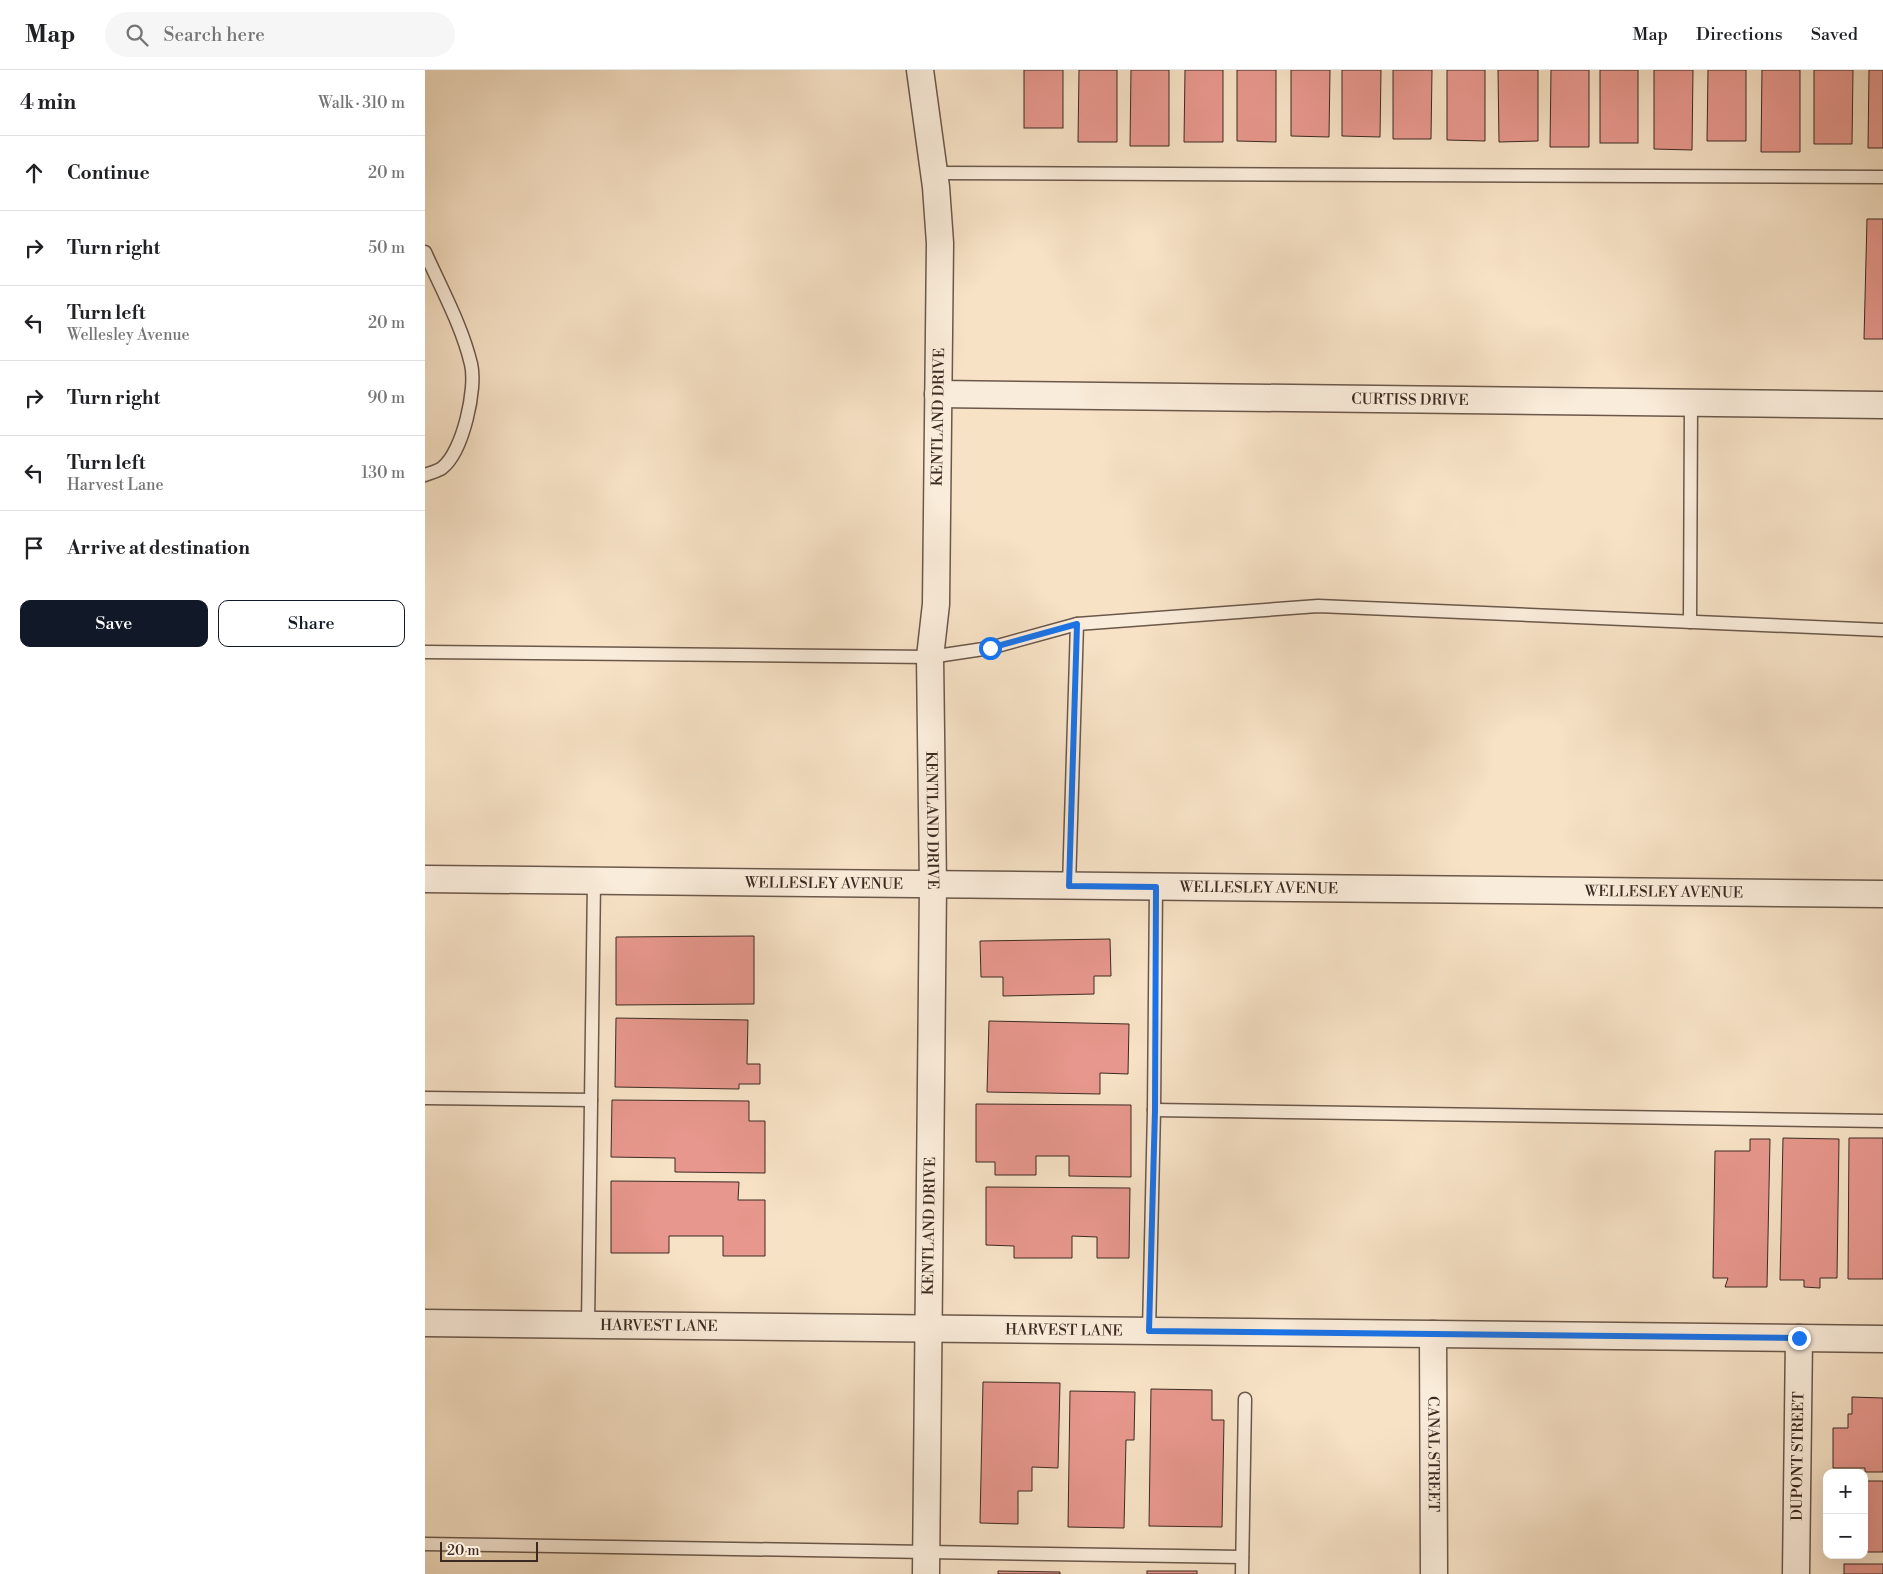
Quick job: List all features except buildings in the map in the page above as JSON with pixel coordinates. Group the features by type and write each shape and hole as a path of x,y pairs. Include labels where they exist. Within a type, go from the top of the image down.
{"street":[{"name":"KENTLAND DRIVE","path":"920,70 934,173 940,243 936,604 931,657 933,884 926,1563"},
{"name":"CURTISS DRIVE","path":"938,394 1883,405"},
{"name":"WELLESLEY AVENUE","path":"425,879 1883,894"},
{"name":"HARVEST LANE","path":"425,1323 1883,1339"},
{"name":"CANAL STREET","path":"1433,1334 1435,1574"},
{"name":"DUPONT STREET","path":"1797,1574 1799,1338"}],"lane":[{"path":"934,173 1883,177"},
{"path":"425,252 451,310 472,366 472,400 461,441 443,467 425,475"},
{"path":"1690,622 1691,403"},
{"path":"425,652 931,657 990,648 1077,624 1318,606 1883,630"},
{"path":"1069,886 1077,624"},
{"path":"588,1325 594,881"},
{"path":"1149,1331 1155,1110 1156,887"},
{"path":"425,1098 591,1100"},
{"path":"1155,1110 1883,1121"},
{"path":"1242,1574 1245,1398"},
{"path":"425,1544 926,1563 1242,1557"}],"route":[{"path":"990,648 1077,624 1069,886 1156,887 1155,1110 1149,1331 1799,1338"}]}
